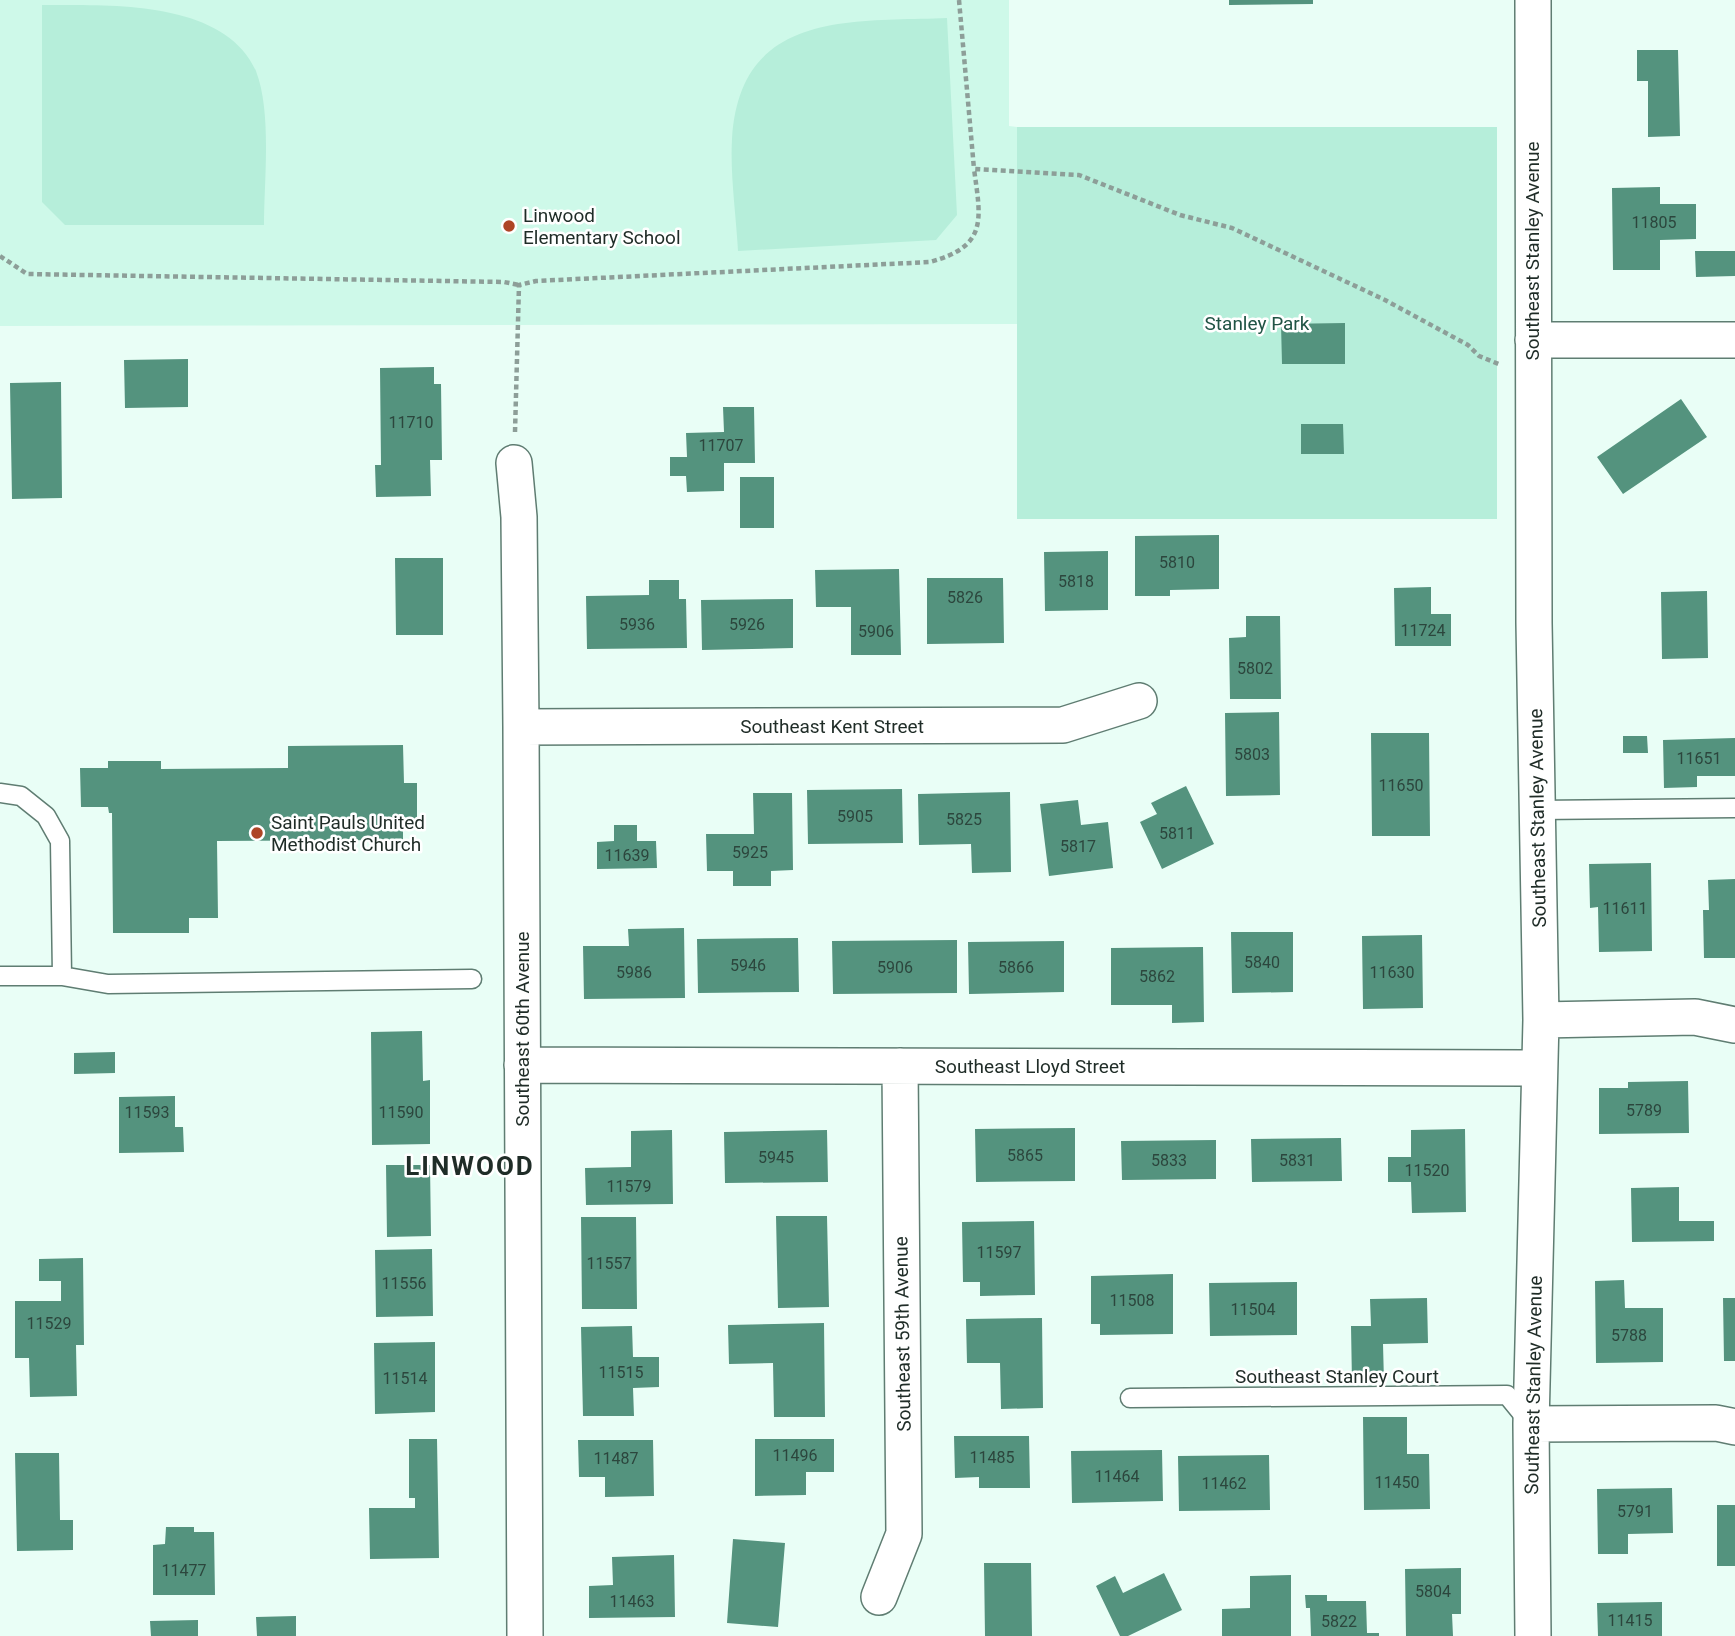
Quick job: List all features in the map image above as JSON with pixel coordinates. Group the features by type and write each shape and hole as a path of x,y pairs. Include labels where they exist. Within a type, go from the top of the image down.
{"street":[{"name":"Southeast Stanley Avenue","path":"1533,0 1533,353 1541,1020 1531,1424 1533,1636"},
{"path":"1533,353 1735,340"},
{"name":"Southeast 60th Avenue","path":"514,463 519,517 521,727 525,1636"},
{"name":"Southeast Kent Street","path":"521,727 1063,725 1139,701"},
{"path":"1541,1020 1695,1017 1715,1018 1735,1025"},
{"name":"Southeast Lloyd Street","path":"522,1065 1538,1068"},
{"name":"Southeast 59th Avenue","path":"879,1597 904,1534 900,1066"},
{"path":"1531,1424 1716,1423 1735,1427"}],"lane":[{"path":"0,793 21,796 46,816 60,841 62,976"},
{"path":"1537,810 1735,808"},
{"path":"0,976 62,976 108,984 472,979"},
{"name":"Southeast Stanley Court","path":"1130,1398 1507,1395 1531,1424"}],"path":[{"path":"0,256 27,274 505,282 519,285 536,281 930,262 956,255 972,240 980,216 959,0"},
{"path":"974,169 1079,175 1180,215 1232,228 1385,300 1468,345 1479,356 1504,366 1533,353"},
{"path":"514,463 519,285"}],"shaded area":[{"name":"Linwood Elementary School","path":"0,0 1009,0 1009,126 1017,127 1017,324 0,326"}],"green space":[{"path":"42,5 100,5 163,11 193,19 219,31 240,48 256,71 264,106 264,225 65,225 42,202"},
{"path":"947,18 957,215 936,240 738,251 732,181 732,139 740,97 755,66 778,45 806,32 838,24"},
{"name":"Stanley Park","path":"1017,127 1497,127 1497,519 1017,519"}],"building":[{"path":"1229,0 1313,0 1313,4 1229,5"},
{"path":"1637,50 1678,50 1680,136 1648,137 1648,81 1637,81"},
{"path":"1660,187 1660,204 1696,204 1696,239 1660,240 1660,270 1613,270 1612,188"},
{"path":"1695,251 1735,251 1735,276 1696,277"},
{"path":"1345,323 1345,364 1282,364 1281,324"},
{"path":"188,359 188,407 125,408 124,360"},
{"path":"434,367 434,384 441,384 442,460 430,460 431,496 376,497 375,465 381,465 380,368"},
{"path":"61,382 62,498 12,499 10,383"},
{"path":"1681,399 1707,437 1623,494 1597,457"},
{"path":"723,407 754,407 755,463 724,463 724,491 687,492 686,476 670,476 670,457 687,457 686,433 724,432"},
{"path":"1301,424 1343,424 1344,454 1301,454"},
{"path":"740,477 774,477 774,528 740,528"},
{"path":"1219,535 1219,589 1170,590 1170,596 1135,596 1135,536"},
{"path":"1108,551 1108,610 1045,611 1044,552"},
{"path":"395,558 443,558 443,635 396,635"},
{"path":"899,569 901,655 851,655 851,607 816,607 815,570"},
{"path":"927,578 1003,578 1004,643 927,644"},
{"path":"649,580 679,580 679,599 686,599 687,648 587,649 586,596 649,595"},
{"path":"1431,587 1431,614 1451,614 1451,646 1395,646 1394,588"},
{"path":"1707,591 1708,658 1662,659 1661,592"},
{"path":"793,599 793,648 702,650 701,600"},
{"path":"1246,616 1280,616 1281,699 1230,699 1229,638 1246,637"},
{"path":"1279,712 1280,795 1226,796 1225,713"},
{"path":"1371,733 1429,733 1430,836 1372,836"},
{"path":"1623,736 1647,736 1648,753 1623,753"},
{"path":"1735,738 1735,776 1697,776 1697,787 1664,788 1663,740"},
{"name":"Saint Pauls United Methodist Church","path":"403,745 404,783 417,783 417,825 403,826 403,840 217,841 218,918 189,918 189,933 113,933 112,813 109,813 108,807 81,807 80,768 108,768 108,761 161,761 161,769 288,768 288,746"},
{"path":"1186,786 1214,844 1162,869 1140,822 1157,814 1151,803"},
{"path":"902,789 903,843 808,844 807,790"},
{"path":"1010,792 1011,872 972,873 971,844 919,845 918,794"},
{"path":"753,793 792,793 793,870 771,871 771,886 733,886 733,871 707,871 706,834 754,834"},
{"path":"1078,800 1081,825 1108,822 1113,868 1049,876 1040,804"},
{"path":"614,825 637,825 637,841 656,841 657,868 597,869 597,842 614,841"},
{"path":"1651,863 1652,951 1599,952 1598,907 1590,908 1589,864"},
{"path":"1735,879 1735,958 1704,958 1703,910 1709,910 1708,880"},
{"path":"684,928 685,998 584,999 583,946 629,946 628,929"},
{"path":"1231,932 1293,932 1293,992 1232,993"},
{"path":"1422,935 1423,1008 1363,1009 1362,936"},
{"path":"798,938 799,992 698,993 697,939"},
{"path":"957,940 957,993 833,994 832,941"},
{"path":"1064,941 1064,992 969,994 968,942"},
{"path":"1203,947 1204,1022 1172,1023 1172,1005 1111,1005 1111,948"},
{"path":"422,1031 423,1081 430,1080 430,1144 372,1145 371,1032"},
{"path":"115,1052 115,1073 74,1074 74,1053"},
{"path":"1688,1081 1689,1133 1599,1134 1599,1088 1628,1088 1628,1082"},
{"path":"175,1096 175,1127 183,1127 184,1152 119,1153 119,1097"},
{"path":"1075,1128 1075,1181 976,1182 975,1129"},
{"path":"1465,1129 1466,1212 1412,1213 1411,1182 1388,1182 1388,1157 1411,1157 1411,1130"},
{"path":"672,1130 673,1204 586,1205 585,1168 631,1167 631,1131"},
{"path":"827,1130 828,1182 725,1183 724,1132"},
{"path":"1341,1138 1342,1181 1252,1182 1251,1139"},
{"path":"1216,1140 1216,1179 1122,1180 1121,1141"},
{"path":"386,1165 430,1165 431,1236 387,1237"},
{"path":"1679,1187 1679,1221 1714,1221 1714,1241 1632,1242 1631,1188"},
{"path":"776,1216 827,1216 829,1307 778,1308"},
{"path":"581,1217 636,1217 637,1309 582,1309"},
{"path":"1034,1221 1035,1295 980,1296 980,1282 963,1282 962,1222"},
{"path":"432,1249 433,1316 376,1317 375,1250"},
{"path":"83,1258 84,1345 76,1345 77,1396 30,1397 29,1358 15,1358 15,1301 61,1301 61,1281 39,1281 39,1259"},
{"path":"1173,1274 1173,1334 1100,1335 1100,1324 1091,1324 1091,1276"},
{"path":"1624,1280 1625,1308 1663,1308 1663,1362 1596,1363 1595,1281"},
{"path":"1297,1282 1297,1335 1210,1336 1209,1283"},
{"path":"1427,1298 1428,1343 1383,1344 1384,1382 1352,1383 1351,1326 1371,1326 1370,1299"},
{"path":"1723,1298 1735,1298 1735,1361 1724,1361"},
{"path":"1042,1318 1043,1408 1001,1409 1000,1363 967,1363 966,1319"},
{"path":"824,1323 825,1417 774,1417 773,1363 729,1364 728,1325"},
{"path":"632,1326 633,1357 659,1357 659,1387 633,1388 634,1416 583,1416 581,1327"},
{"path":"435,1342 435,1412 375,1414 374,1343"},
{"path":"1363,1417 1407,1417 1407,1454 1429,1454 1430,1509 1364,1510"},
{"path":"954,1436 1029,1436 1030,1488 979,1488 979,1477 955,1478"},
{"path":"409,1439 437,1439 439,1558 370,1559 369,1508 415,1508 415,1498 409,1498"},
{"path":"755,1439 834,1439 834,1472 806,1472 806,1495 755,1496"},
{"path":"578,1440 653,1440 654,1496 605,1497 605,1477 579,1477"},
{"path":"1162,1450 1163,1501 1072,1503 1071,1451"},
{"path":"15,1453 59,1453 60,1520 73,1520 73,1550 17,1551"},
{"path":"1269,1455 1270,1510 1179,1511 1178,1456"},
{"path":"1672,1488 1673,1533 1628,1534 1628,1554 1598,1554 1597,1489"},
{"path":"1717,1505 1735,1505 1735,1566 1717,1566"},
{"path":"166,1527 194,1527 194,1532 214,1532 215,1595 153,1595 153,1545 165,1544"},
{"path":"733,1539 785,1543 778,1627 727,1623"},
{"path":"674,1555 675,1617 589,1618 589,1586 613,1585 612,1557"},
{"path":"984,1563 1031,1563 1032,1636 985,1636"},
{"path":"1461,1568 1461,1614 1452,1614 1453,1636 1406,1636 1405,1569"},
{"path":"1164,1573 1182,1610 1128,1636 1120,1636 1096,1586 1115,1576 1123,1593"},
{"path":"1291,1575 1291,1636 1222,1636 1222,1609 1250,1608 1250,1576"},
{"path":"1305,1595 1327,1595 1327,1601 1366,1601 1367,1633 1379,1633 1379,1636 1311,1636 1310,1608 1306,1608"},
{"path":"1662,1602 1662,1636 1598,1636 1597,1603"},
{"path":"296,1616 296,1636 257,1636 256,1617"},
{"path":"198,1620 198,1636 151,1636 150,1621"}],"place":[{"name":"Linwood Elementary School","path":"509,226"},
{"name":"Saint Pauls United Methodist Church","path":"257,833"}],"district":[{"name":"LINWOOD","path":"470,1166"}]}
